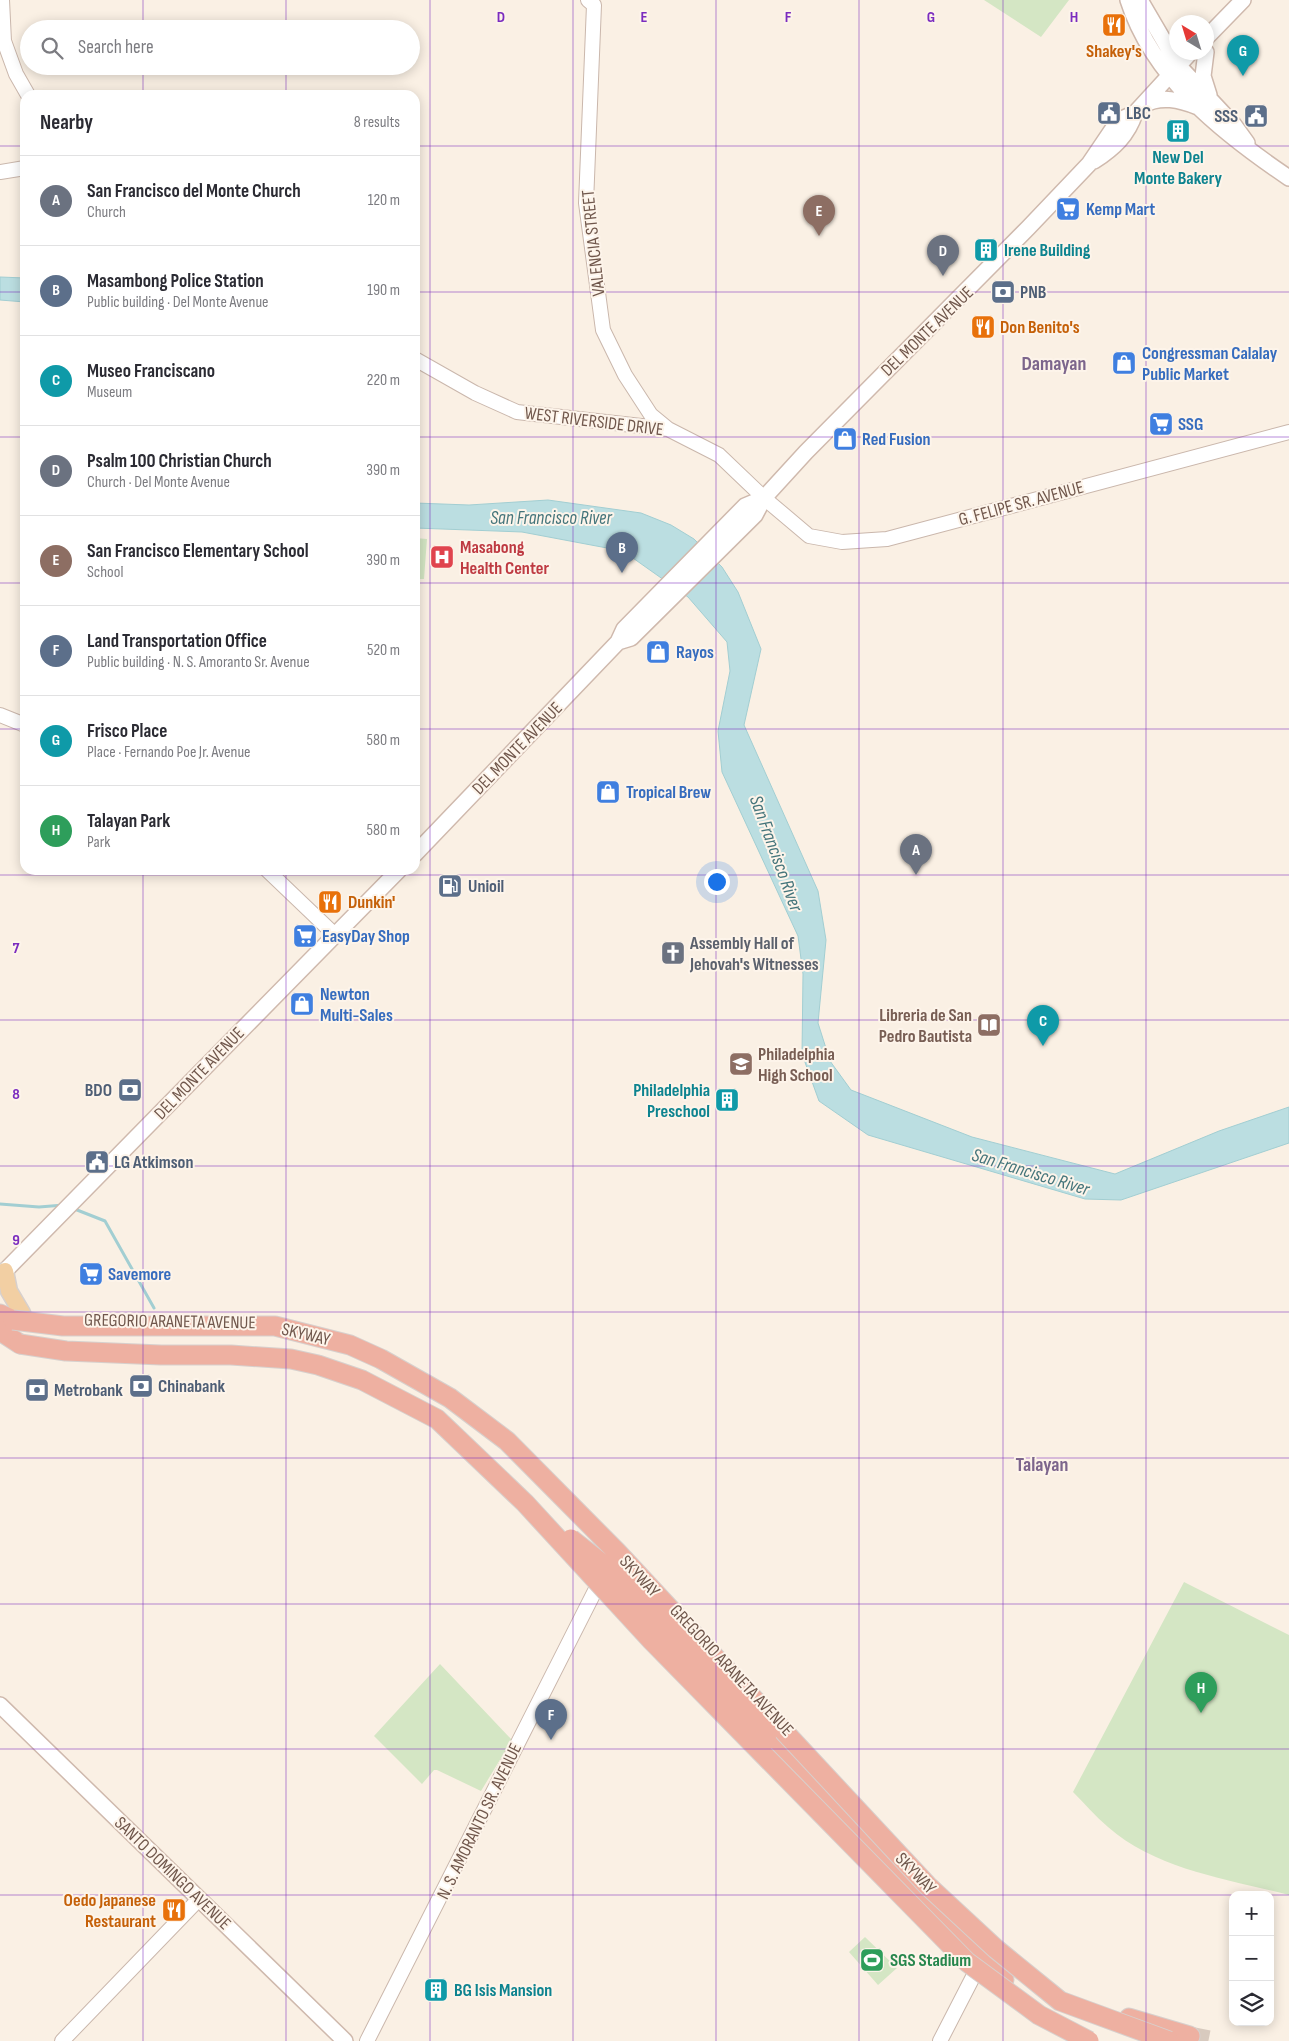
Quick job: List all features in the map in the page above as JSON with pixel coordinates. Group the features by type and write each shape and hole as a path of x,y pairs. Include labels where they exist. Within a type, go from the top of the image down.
{"highway":[{"name":"SKYWAY","path":"7,1319 20,1344"},
{"name":"SKYWAY","path":"7,1319 63,1326 275,1326 350,1345 381,1359 450,1398 507,1441 617,1552 928,1886 996,1949 1060,2001 1169,2041"},
{"name":"SKYWAY","path":"0,1341 76,1351 265,1356 291,1359 341,1372 394,1395 437,1419 525,1503 651,1640 967,1962 1039,2015 1090,2041"},
{"path":"525,1503 614,1573 981,1970 1020,1993 1090,2041"},
{"path":"1059,1997 1199,2039"}],"main road":[{"path":"1128,0 1133,14 1173,70 1252,150 1289,178"},
{"path":"1140,0 1154,25 1173,70"},
{"path":"1214,29 1243,0"},
{"path":"1154,25 1158,30 1169,34"},
{"name":"DEL MONTE AVENUE","path":"420,849 618,642 632,638 664,598 729,533 755,515 764,498 900,357 971,288 1088,164 1120,140 1130,128 1135,113 1183,60"},
{"path":"1205,60 1203,76 1206,105"},
{"path":"1135,113 1146,103 1161,99 1206,105"},
{"name":"DEL MONTE AVENUE","path":"3,1273 394,875"},
{"path":"3,1273 9,1291 7,1319"},
{"name":"GREGORIO ARANETA AVENUE","path":"0,1306 7,1319 117,1323 245,1322 315,1332 348,1341 408,1370 459,1400 510,1440 614,1552 969,1922 1000,1951 1059,1997 1131,2036 1147,2041"},
{"name":"GREGORIO ARANETA AVENUE","path":"0,1341 69,1353 249,1354 307,1361 371,1382 404,1399 432,1420 477,1459 600,1580 726,1722 981,1970 1031,2016 1081,2041"},
{"name":"SANTO DOMINGO AVENUE","path":"0,1705 345,2041"}],"street":[{"path":"2,0 4,41 16,74 25,90"},
{"name":"VALENCIA STREET","path":"591,3 586,203 602,330 625,375 651,415 668,429"},
{"path":"0,172 20,169"},
{"name":"WEST RIVERSIDE DRIVE","path":"420,362 475,393 517,412 668,429 719,455 764,498"},
{"name":"G. FELIPE SR. AVENUE","path":"764,498 803,533 842,542 887,539 1289,432"},
{"path":"0,715 20,723"},
{"path":"272,875 335,935"},
{"name":"N. S. AMORANTO SR. AVENUE","path":"367,2041 614,1552"},
{"path":"62,2041 200,1899"},
{"path":"940,2041 981,1970"}],"green space":[{"path":"984,0 1069,0 1041,37"},
{"path":"420,538 427,539 424,579 420,579"},
{"path":"1184,1582 1289,1635 1289,1895 1218,1878 1148,1854 1127,1842 1108,1827 1073,1792"},
{"path":"440,1664 512,1740 481,1791 437,1770 434,1770 422,1784 374,1736"},
{"name":"SGS Stadium","path":"865,1937 897,1968 878,1985 849,1952"}],"water":[{"path":"0,277 20,278 20,302 0,300"},
{"name":"San Francisco River","path":"548,500 641,513 671,525 694,539 722,567 738,592 761,649 744,725 818,891 826,940 818,1023 830,1061 851,1090 972,1137 1115,1174 1219,1131 1289,1107 1289,1143 1121,1200 1085,1199 868,1135 819,1101 802,1054 803,974 798,936 722,772 718,731 730,671 727,642 688,597 623,551 522,532 420,528 420,503 469,505"}],"waterway":[{"path":"0,1204 39,1207 64,1205"},
{"path":"72,1208 105,1221 154,1308"}],"tunnel":[{"path":"1190,2036 1210,2040 1201,2040"}],"place":[{"name":"Shakey's","path":"1114,25"},
{"name":"Frisco Place","path":"1243,76"},
{"name":"LBC","path":"1109,113"},
{"name":"SSS","path":"1256,116"},
{"name":"New Del Monte Bakery","path":"1178,131"},
{"name":"Kemp Mart","path":"1068,209"},
{"name":"San Francisco Elementary School","path":"819,236"},
{"name":"Irene Building","path":"986,250"},
{"name":"Psalm 100 Christian Church","path":"943,276"},
{"name":"PNB","path":"1003,292"},
{"name":"Don Benito's","path":"983,327"},
{"name":"Congressman Calalay Public Market","path":"1124,363"},
{"name":"SSG","path":"1161,424"},
{"name":"Red Fusion","path":"845,439"},
{"name":"Masabong Health Center","path":"442,557"},
{"name":"Masambong Police Station","path":"622,573"},
{"name":"Rayos","path":"658,652"},
{"name":"Tropical Brew","path":"608,792"},
{"name":"San Francisco del Monte Church","path":"916,875"},
{"name":"Unioil","path":"450,886"},
{"name":"Dunkin'","path":"330,902"},
{"name":"EasyDay Shop","path":"305,936"},
{"name":"Assembly Hall of Jehovah's Witnesses","path":"673,953"},
{"name":"Newton Multi-Sales","path":"302,1004"},
{"name":"Libreria de San Pedro Bautista","path":"989,1025"},
{"name":"Museo Franciscano","path":"1043,1046"},
{"name":"Philadelphia High School","path":"741,1064"},
{"name":"BDO","path":"130,1090"},
{"name":"Philadelphia Preschool","path":"727,1100"},
{"name":"LG Atkimson","path":"97,1162"},
{"name":"Savemore","path":"91,1274"},
{"name":"Chinabank","path":"141,1386"},
{"name":"Metrobank","path":"37,1390"},
{"name":"Talayan Park","path":"1201,1713"},
{"name":"Land Transportation Office","path":"551,1740"},
{"name":"Oedo Japanese Restaurant","path":"174,1910"},
{"name":"SGS Stadium","path":"872,1960"},
{"name":"BG Isis Mansion","path":"436,1990"}],"district":[{"name":"Damayan","path":"1054,363"},
{"name":"Talayan","path":"1042,1464"}]}
